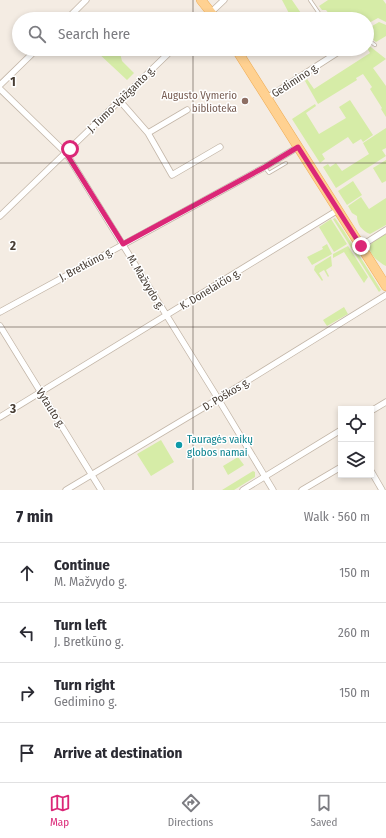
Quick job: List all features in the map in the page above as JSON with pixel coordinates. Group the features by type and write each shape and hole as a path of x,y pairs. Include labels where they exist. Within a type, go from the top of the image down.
{"main road":[{"path":"201,0 211,12"},
{"name":"Gedimino g.","path":"240,56 386,286"}],"street":[{"path":"74,12 86,0"},
{"path":"216,12 224,0"},
{"path":"0,85 30,56"},
{"name":"J. Tumo-Vaižganto g.","path":"0,216 166,56"},
{"name":"Gedimino g.","path":"267,98 332,56"},
{"name":"M. Mažvydo g.","path":"0,89 66,153 167,315 273,490"},
{"path":"120,101 148,133 172,175 220,147"},
{"path":"148,133 187,110"},
{"name":"J. Bretkūno g.","path":"0,312 265,167 298,147"},
{"name":"K. Donelaičio g.","path":"0,417 338,210"},
{"path":"361,246 386,230"},
{"name":"D. Poškos g.","path":"66,490 218,399 386,295"},
{"name":"Vytauto g.","path":"0,326 101,490"},
{"path":"374,409 386,402"},
{"path":"243,490 338,432"},
{"path":"302,490 338,470"},
{"path":"374,476 382,490"}],"lane":[{"path":"310,0 318,12"},
{"path":"265,167 269,173 286,163"}],"green space":[{"path":"282,0 292,0 300,12 288,12"},
{"path":"328,0 383,0 386,4 386,22 378,18 374,20 374,12 328,12 326,10 322,10 319,6"},
{"path":"379,22 386,25 386,36 376,42 374,40 374,25"},
{"path":"374,50 386,59 373,68 386,86 386,117 370,89 372,87 363,74 356,78 357,80 318,104 305,81 307,79 314,89 365,56 374,56"},
{"path":"101,56 121,56 122,61 134,73 127,80"},
{"path":"350,100 373,135 363,142 361,139 353,144 348,137 322,154 325,159 320,163 292,119 315,104 316,106 306,113 319,134 346,118 339,107"},
{"path":"386,128 386,148 382,150 386,156 336,188 323,167 328,164 330,167 336,163 342,171 369,154 363,143"},
{"path":"386,160 386,181 382,183 373,168"},
{"path":"353,181 362,195 347,205 338,191"},
{"path":"361,197 369,209 386,198 386,225 370,234 360,227 357,216 352,213 348,206"},
{"path":"335,218 381,290 379,292 333,219"},
{"path":"331,219 347,244 334,252 319,227"},
{"path":"386,234 386,266 374,257 371,253 370,246 373,242"},
{"path":"327,244 332,254 312,265 307,257 323,249 322,247"},
{"path":"348,246 368,277 364,283 344,252 333,258 333,254"},
{"path":"331,256 332,266 326,270 329,276 328,277 324,270 319,273 323,280 322,281 314,270 315,266"},
{"path":"344,307 348,314 327,326 323,320"},
{"path":"161,440 174,462 151,476 137,454"},
{"path":"238,457 244,465 228,475 223,466"},
{"path":"253,471 255,472 255,477 234,490 222,490"}],"place":[{"name":"Augusto Vymerio biblioteka","path":"245,101"},
{"name":"Tauragės vaikų globos namai","path":"179,445"}],"route":[{"path":"70,149 66,153 123,244 265,167 298,147 361,246"}]}
